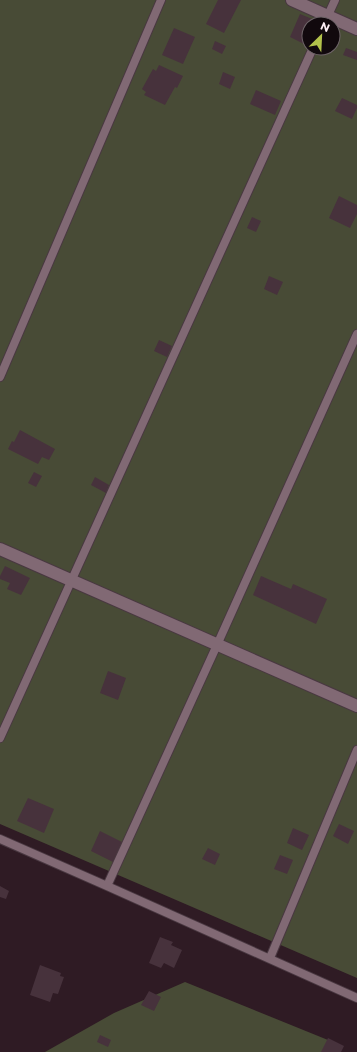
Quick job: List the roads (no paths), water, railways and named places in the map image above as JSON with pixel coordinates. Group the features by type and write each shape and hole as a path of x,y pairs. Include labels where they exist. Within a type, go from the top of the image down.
{"street":[{"path":"292,0 319,16"},
{"path":"341,24 357,29"},
{"path":"0,549 357,706"}],"lane":[{"path":"0,377 161,0"},
{"path":"328,16 335,0"},
{"path":"0,738 310,56"},
{"path":"107,886 357,334"},
{"path":"270,958 357,750"},
{"path":"0,839 357,998"}]}
